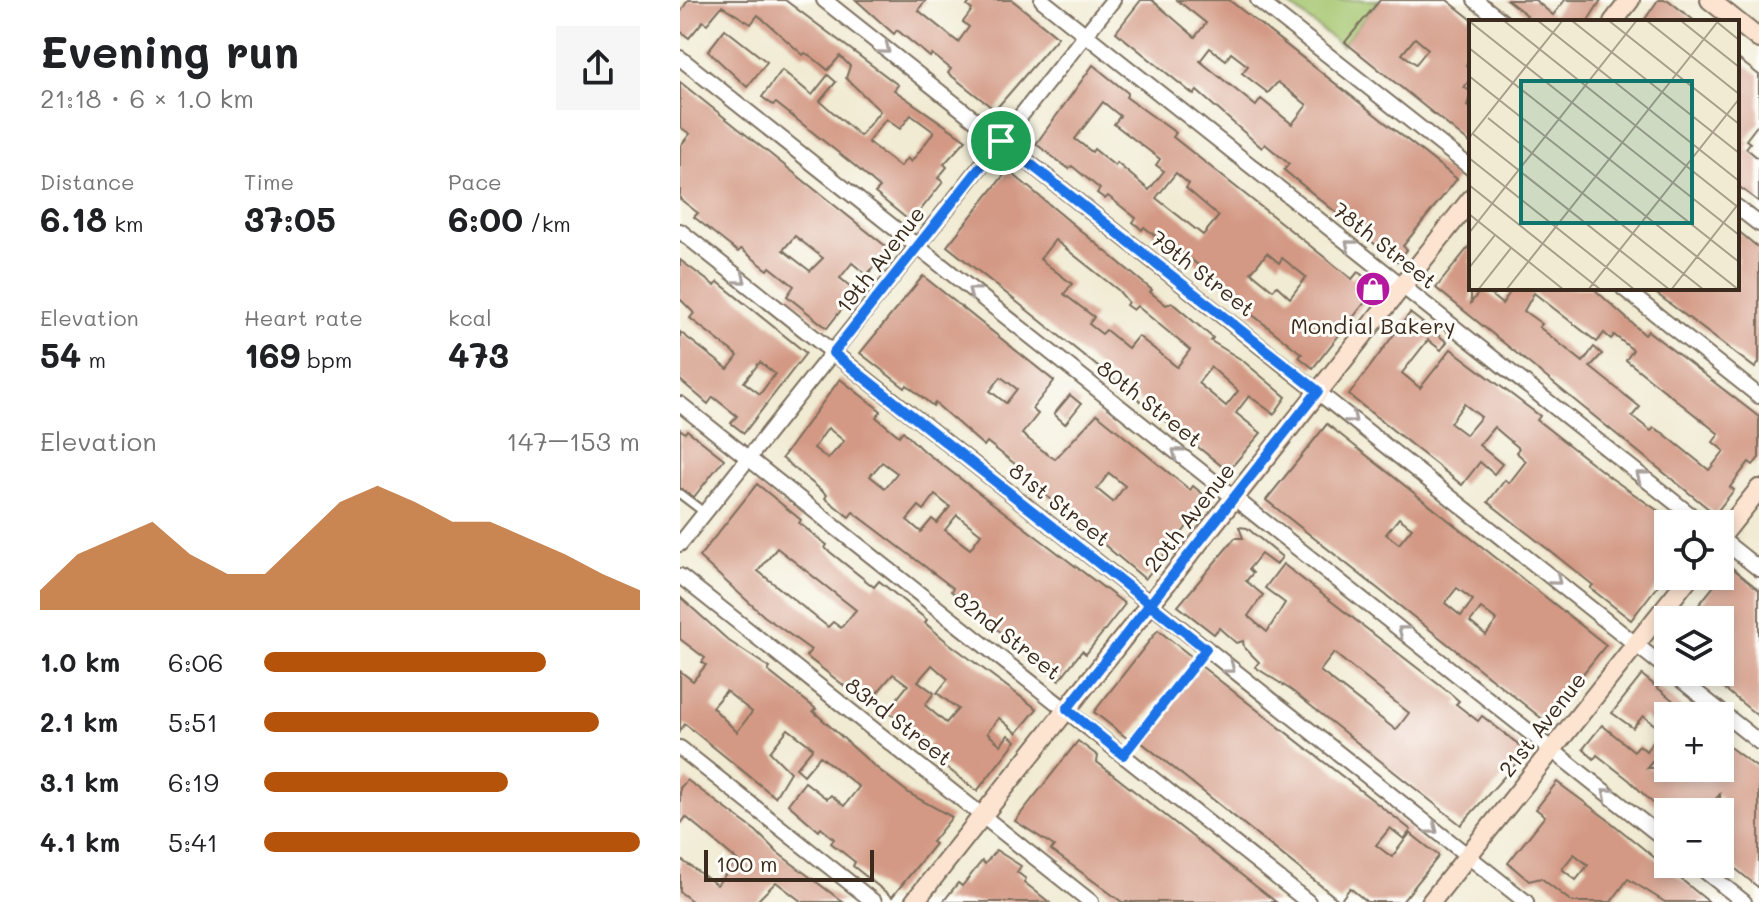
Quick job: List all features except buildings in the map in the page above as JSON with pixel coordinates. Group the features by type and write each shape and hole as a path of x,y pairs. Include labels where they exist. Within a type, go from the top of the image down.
{"street":[{"name":"79th Street","path":"824,0 1654,658"},
{"name":"78th Street","path":"1042,0 1684,510"},
{"name":"19th Avenue","path":"680,544 1113,0"},
{"path":"1258,0 1469,166"},
{"path":"1475,0 1500,20"},
{"path":"1615,20 1630,0"},
{"path":"1710,0 1735,20"},
{"path":"1739,23 1759,39"},
{"name":"80th Street","path":"680,58 1654,831"},
{"name":"20th Avenue","path":"914,902 1469,202"},
{"path":"1739,209 1759,224"},
{"name":"81st Street","path":"680,231 1526,902"},
{"path":"1626,290 1759,396"},
{"name":"82nd Street","path":"680,404 1308,902"},
{"path":"1734,520 1759,489"},
{"path":"1734,549 1759,569"},
{"name":"83rd Street","path":"680,576 1091,902"},
{"name":"21st Avenue","path":"1431,902 1679,590"},
{"name":"79th Street","path":"1689,686 1759,742"},
{"path":"680,748 874,902"},
{"path":"1714,878 1744,902"}],"lane":[{"path":"680,494 705,513"},
{"path":"1123,755 1206,649"}],"green space":[{"path":"1283,0 1379,0 1342,46"}],"place":[{"name":"Mondial Bakery","path":"1373,289"}],"route":[{"path":"1001,141 833,353 1150,604 1067,709 1123,755 1206,649 1150,604 1318,391 1001,141"}]}
